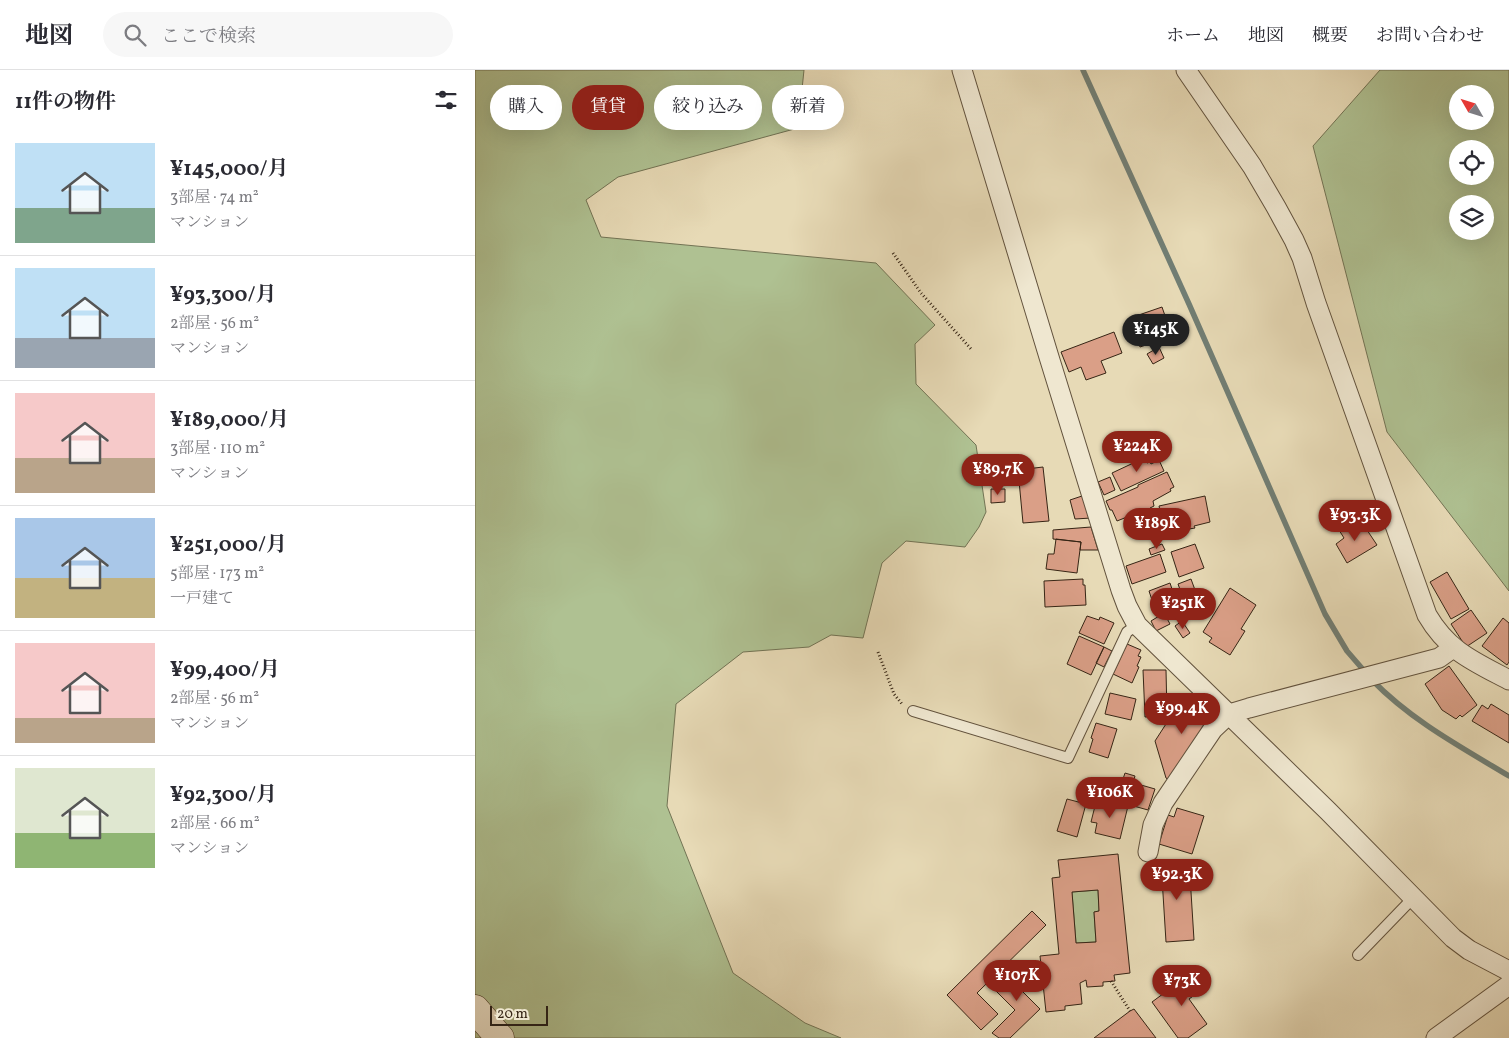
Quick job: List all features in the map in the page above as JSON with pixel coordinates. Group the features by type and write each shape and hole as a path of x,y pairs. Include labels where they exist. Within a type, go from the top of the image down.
{"street":[{"path":"962,70 1119,581 1127,606 1137,625 1328,811 1453,938 1469,950 1509,971"},
{"path":"1187,70 1251,166 1294,240 1302,258 1316,304 1421,602 1433,626 1453,648 1509,680"},
{"path":"1147,852 1153,826 1163,803 1213,729 1229,714 1439,658 1453,648"},
{"path":"1436,1038 1509,985"},
{"path":"475,1008 500,1038"}],"lane":[{"path":"913,711 1068,758 1127,632 1137,625"},
{"path":"1358,955 1413,898"}],"path":[{"path":"893,253 921,293 972,350"},
{"path":"878,652 894,694 903,706 913,711"},
{"path":"1111,981 1131,1011"}],"green space":[{"path":"475,70 804,70 802,85 772,85 772,130 791,130 618,177 586,200 601,237 876,263 935,325 915,344 916,384 976,445 986,512 979,527 965,547 906,541 882,563 863,638 831,635 809,647 743,652 676,704 667,806 733,973 805,1023 841,1038 475,1038"},
{"path":"1380,70 1509,70 1509,591 1387,432 1313,146"},
{"path":"1098,890 1099,911 1094,912 1096,942 1076,943 1072,892"}],"building":[{"path":"1162,307 1172,336 1140,347 1130,318"},
{"path":"1114,332 1122,353 1101,361 1106,373 1086,380 1081,367 1069,372 1061,352"},
{"path":"1159,347 1164,358 1153,364 1147,354"},
{"path":"1144,458 1147,463 1150,462 1151,464 1159,460 1164,471 1121,491 1112,473"},
{"path":"1043,467 1049,521 1023,523 1018,470"},
{"path":"1167,472 1174,487 1170,489 1171,491 1153,501 1154,506 1150,509 1133,517 1132,515 1117,521 1106,501"},
{"path":"1110,477 1115,490 1104,495 1098,482"},
{"path":"991,489 1005,489 1005,502 991,503"},
{"path":"1085,495 1091,518 1075,519 1070,500"},
{"path":"1205,496 1210,522 1183,530 1183,533 1166,536 1159,506"},
{"path":"1352,522 1356,528 1363,524 1377,545 1347,563 1336,544 1344,538 1339,530"},
{"path":"1091,527 1098,550 1080,550 1081,542 1053,539 1053,530"},
{"path":"1056,539 1081,542 1077,573 1046,569 1048,554 1054,554"},
{"path":"1162,544 1165,550 1151,555 1149,549"},
{"path":"1195,544 1204,568 1179,577 1171,552"},
{"path":"1160,554 1166,572 1132,584 1126,566"},
{"path":"1447,572 1469,609 1451,619 1430,582"},
{"path":"1083,579 1086,605 1045,607 1044,581"},
{"path":"1191,579 1195,590 1182,595 1178,584"},
{"path":"1170,583 1174,595 1153,603 1149,591"},
{"path":"1230,588 1256,605 1241,629 1245,631 1230,655 1209,642 1212,638 1203,632"},
{"path":"1471,610 1487,633 1466,647 1451,624"},
{"path":"1164,613 1170,624 1156,631 1151,621"},
{"path":"1087,616 1099,620 1100,617 1114,623 1104,644 1079,633"},
{"path":"1503,618 1509,623 1509,662 1507,665 1482,646"},
{"path":"1182,621 1190,633 1183,638 1175,626"},
{"path":"1079,636 1104,647 1091,675 1067,664"},
{"path":"1127,644 1141,650 1138,656 1141,657 1137,666 1139,667 1132,683 1113,674"},
{"path":"1104,647 1112,651 1104,667 1096,663"},
{"path":"1449,666 1477,705 1462,717 1460,715 1456,719 1442,710 1425,684"},
{"path":"1143,670 1166,670 1167,715 1145,717"},
{"path":"1110,693 1136,699 1131,720 1105,714"},
{"path":"1191,696 1211,710 1208,720 1210,721 1170,781 1166,778 1155,741 1175,710 1177,712"},
{"path":"1491,704 1509,715 1509,743 1472,721 1482,705 1488,709"},
{"path":"1096,723 1117,729 1108,758 1089,752"},
{"path":"1125,773 1135,776 1132,786 1122,782"},
{"path":"1134,783 1155,789 1148,810 1130,805"},
{"path":"1067,799 1086,804 1077,837 1057,831"},
{"path":"1101,800 1128,806 1120,839 1095,833 1097,823 1091,822 1096,802 1101,804"},
{"path":"1177,808 1204,816 1192,854 1159,844 1168,815 1174,817"},
{"path":"1118,854 1130,973 1114,975 1115,981 1103,982 1103,986 1087,987 1086,980 1080,983 1082,1004 1065,1006 1065,1010 1046,1012 1040,956 1059,954 1052,878 1060,877 1058,860","holes":["1098,890 1099,911 1094,912 1096,942 1076,943 1072,892"]},
{"path":"1189,860 1194,940 1166,942 1161,862"},
{"path":"1032,911 1046,925 977,993 998,1014 981,1030 947,995"},
{"path":"1025,963 1037,975 1022,991 1040,1009 1010,1038 999,1038 992,1033 1015,1010 996,991"},
{"path":"1194,971 1206,987 1189,999 1207,1024 1188,1038 1178,1038 1152,1002"},
{"path":"1134,1009 1156,1038 1094,1038 1130,1011"}],"waterway":[{"path":"1083,70 1189,304 1325,614 1347,651 1366,673"},
{"path":"1372,680 1387,695 1420,721 1509,776"}]}
